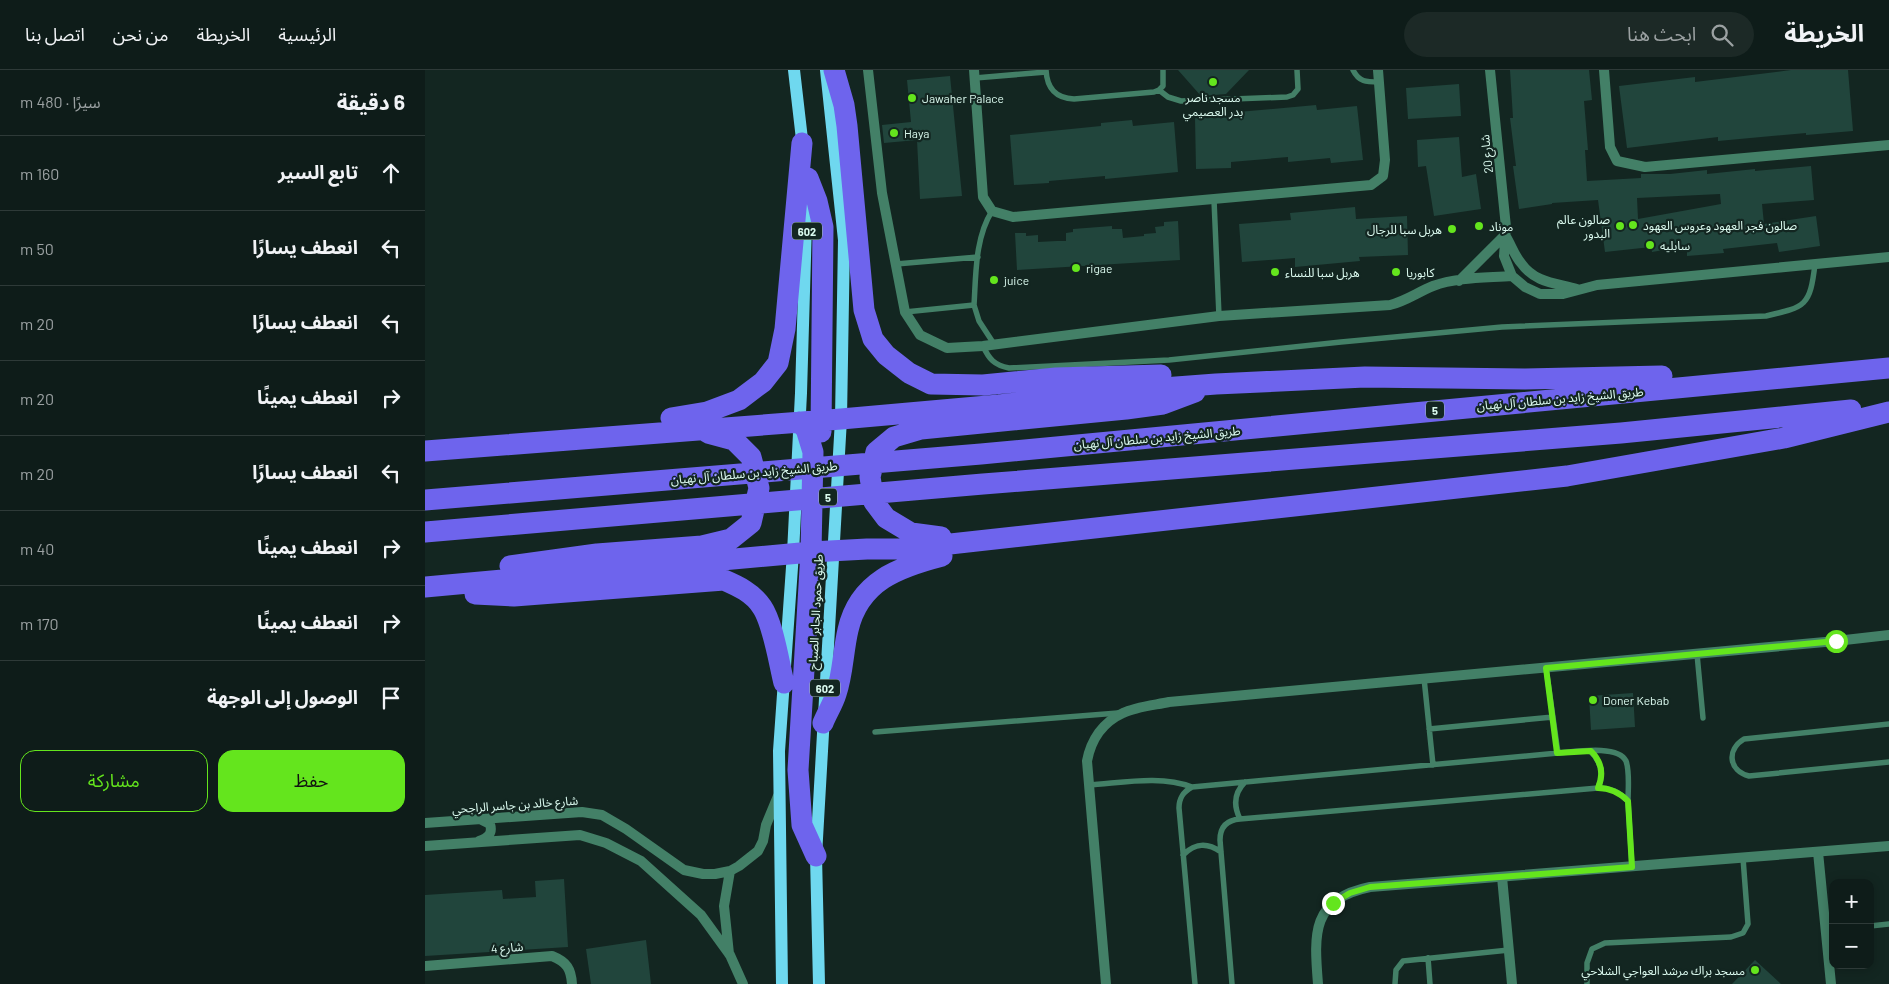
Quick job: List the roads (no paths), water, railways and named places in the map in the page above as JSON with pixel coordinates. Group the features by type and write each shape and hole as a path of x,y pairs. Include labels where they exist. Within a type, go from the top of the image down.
{"highway":[{"path":"834,70 844,105 847,126 863,310 873,340 886,355 909,373 931,384 983,385 1055,378 1170,375 1216,384"},
{"path":"515,443 707,412 739,400 763,382 778,363 785,330 802,143"},
{"path":"808,178 823,227 831,419 821,528 833,550"},
{"name":"طريق الشيخ زايد بن سلطان آل نهيان","path":"425,500 981,454 1889,368"},
{"path":"425,451 799,422 999,405 1110,392 1216,384 1365,377 1525,379 1802,376"},
{"path":"980,541 911,533 886,518 874,502 870,477 876,452 894,437 921,429 1163,404 1216,384"},
{"name":"5","path":"425,532 983,484 1621,433 1889,406"},
{"path":"425,588 833,550 905,549 1008,539 1567,476 1784,438 1889,412"},
{"path":"799,422 806,429 813,452 802,553 799,788 802,825 816,856"},
{"path":"425,588 459,575 503,567 597,554 702,546 731,539 751,523 759,488 751,457 734,440 695,429"},
{"path":"823,723 837,693 848,629 854,609 873,585 890,573 914,563 1008,539"},
{"path":"425,588 457,594 514,596 724,580 750,594 763,607 771,630 784,683"}],"main road":[{"name":"602","path":"794,70 808,178 799,422"},
{"path":"826,70 844,240 841,392 831,419"},
{"name":"طريق حمود الجابر الصباح","path":"819,984 816,856 833,550"},
{"name":"طريق حمود الجابر الصباح","path":"782,984 779,752 784,683 802,553"}],"street":[{"path":"868,70 882,193 905,312 920,335 947,348 983,346 1219,316 1390,305 1403,302 1434,286 1459,280 1512,276 1525,287 1540,294 1563,294 1597,285 1889,257"},
{"path":"974,74 983,197 992,211 1013,217 1371,186 1383,176 1385,160 1378,70"},
{"name":"شارع 20","path":"1490,70 1505,235 1504,256 1512,276"},
{"path":"1604,70 1610,147 1617,161 1645,167 1889,145"},
{"path":"1459,280 1505,235 1520,262 1533,276 1547,283 1578,289"},
{"path":"1106,984 1087,761 1090,746 1097,734 1123,712 1169,702 1889,635"},
{"name":"شارع خالد بن جاسر الراجحي","path":"425,823 582,812 602,815 626,829 684,870 703,874 730,870 747,861 758,851 780,791"},
{"path":"476,842 486,838 490,834 491,829 490,824 480,819"},
{"path":"425,846 580,834 606,843 641,861 701,914 730,955 743,984"},
{"path":"1318,984 1315,942 1317,930 1326,911 1341,898 1370,887 1889,846"},
{"path":"1818,852 1829,930"},
{"path":"730,870 724,906 730,955"},
{"path":"1502,877 1512,984"},
{"name":"شارع 4","path":"425,966 552,956 562,960 570,968 572,984"},
{"path":"1830,969 1831,984"}],"lane":[{"path":"974,74 1046,71 1049,86 1052,90 1069,98 1159,90 1163,86 1164,81 1163,70"},
{"path":"1159,90 1168,97 1181,101 1287,97 1293,96 1298,89 1297,70"},
{"path":"1353,70 1360,80 1379,82"},
{"path":"1214,200 1219,316"},
{"path":"992,211 986,221 977,257 974,305 979,321 994,344"},
{"path":"896,264 977,257"},
{"path":"983,346 989,359 999,366 1009,368 1169,360 1493,328 1766,316 1795,309 1807,299 1812,288 1815,264"},
{"path":"905,312 974,305"},
{"path":"1697,654 1703,718"},
{"path":"1546,668 1557,753"},
{"path":"1424,678 1433,765"},
{"path":"875,732 1123,712"},
{"path":"1429,729 1553,717"},
{"path":"1889,724 1744,739 1734,747 1732,760 1737,771 1749,776 1889,762"},
{"path":"1591,751 1598,760 1601,771 1598,788"},
{"path":"1088,785 1159,780 1176,782 1192,787 1557,753 1611,751 1620,754 1626,760 1632,867"},
{"path":"1240,819 1235,802 1238,791 1245,782"},
{"path":"1192,787 1183,793 1179,802 1195,984"},
{"path":"1232,984 1220,833 1223,827 1233,820 1598,788 1611,790 1628,801"},
{"path":"1183,855 1189,849 1205,844 1221,852"},
{"path":"1587,984 1587,963 1592,949 1605,943 1731,937 1743,933 1747,924 1743,858"},
{"path":"1874,926 1889,924"},
{"path":"1395,984 1396,970 1403,961 1509,950"},
{"path":"1428,958 1431,984"}],"place":[{"name":"مسجد ناصر بدر العصيمي","path":"1213,82"},
{"name":"Jawaher Palace","path":"912,98"},
{"name":"Haya","path":"894,133"},
{"name":"صالون فجر العهود وعروس العهود","path":"1633,225"},
{"name":"موناد","path":"1479,226"},
{"name":"صالون عالم البدور","path":"1620,226"},
{"name":"هربل سبا للرجال","path":"1452,229"},
{"name":"سابليه","path":"1650,245"},
{"name":"rigae","path":"1076,268"},
{"name":"هربل سبا للنساء","path":"1275,272"},
{"name":"كابوريا","path":"1396,272"},
{"name":"juice","path":"994,280"},
{"name":"Doner Kebab","path":"1593,700"},
{"name":"مسجد براك مرشد العواجي الشلاحي","path":"1755,970"}]}
